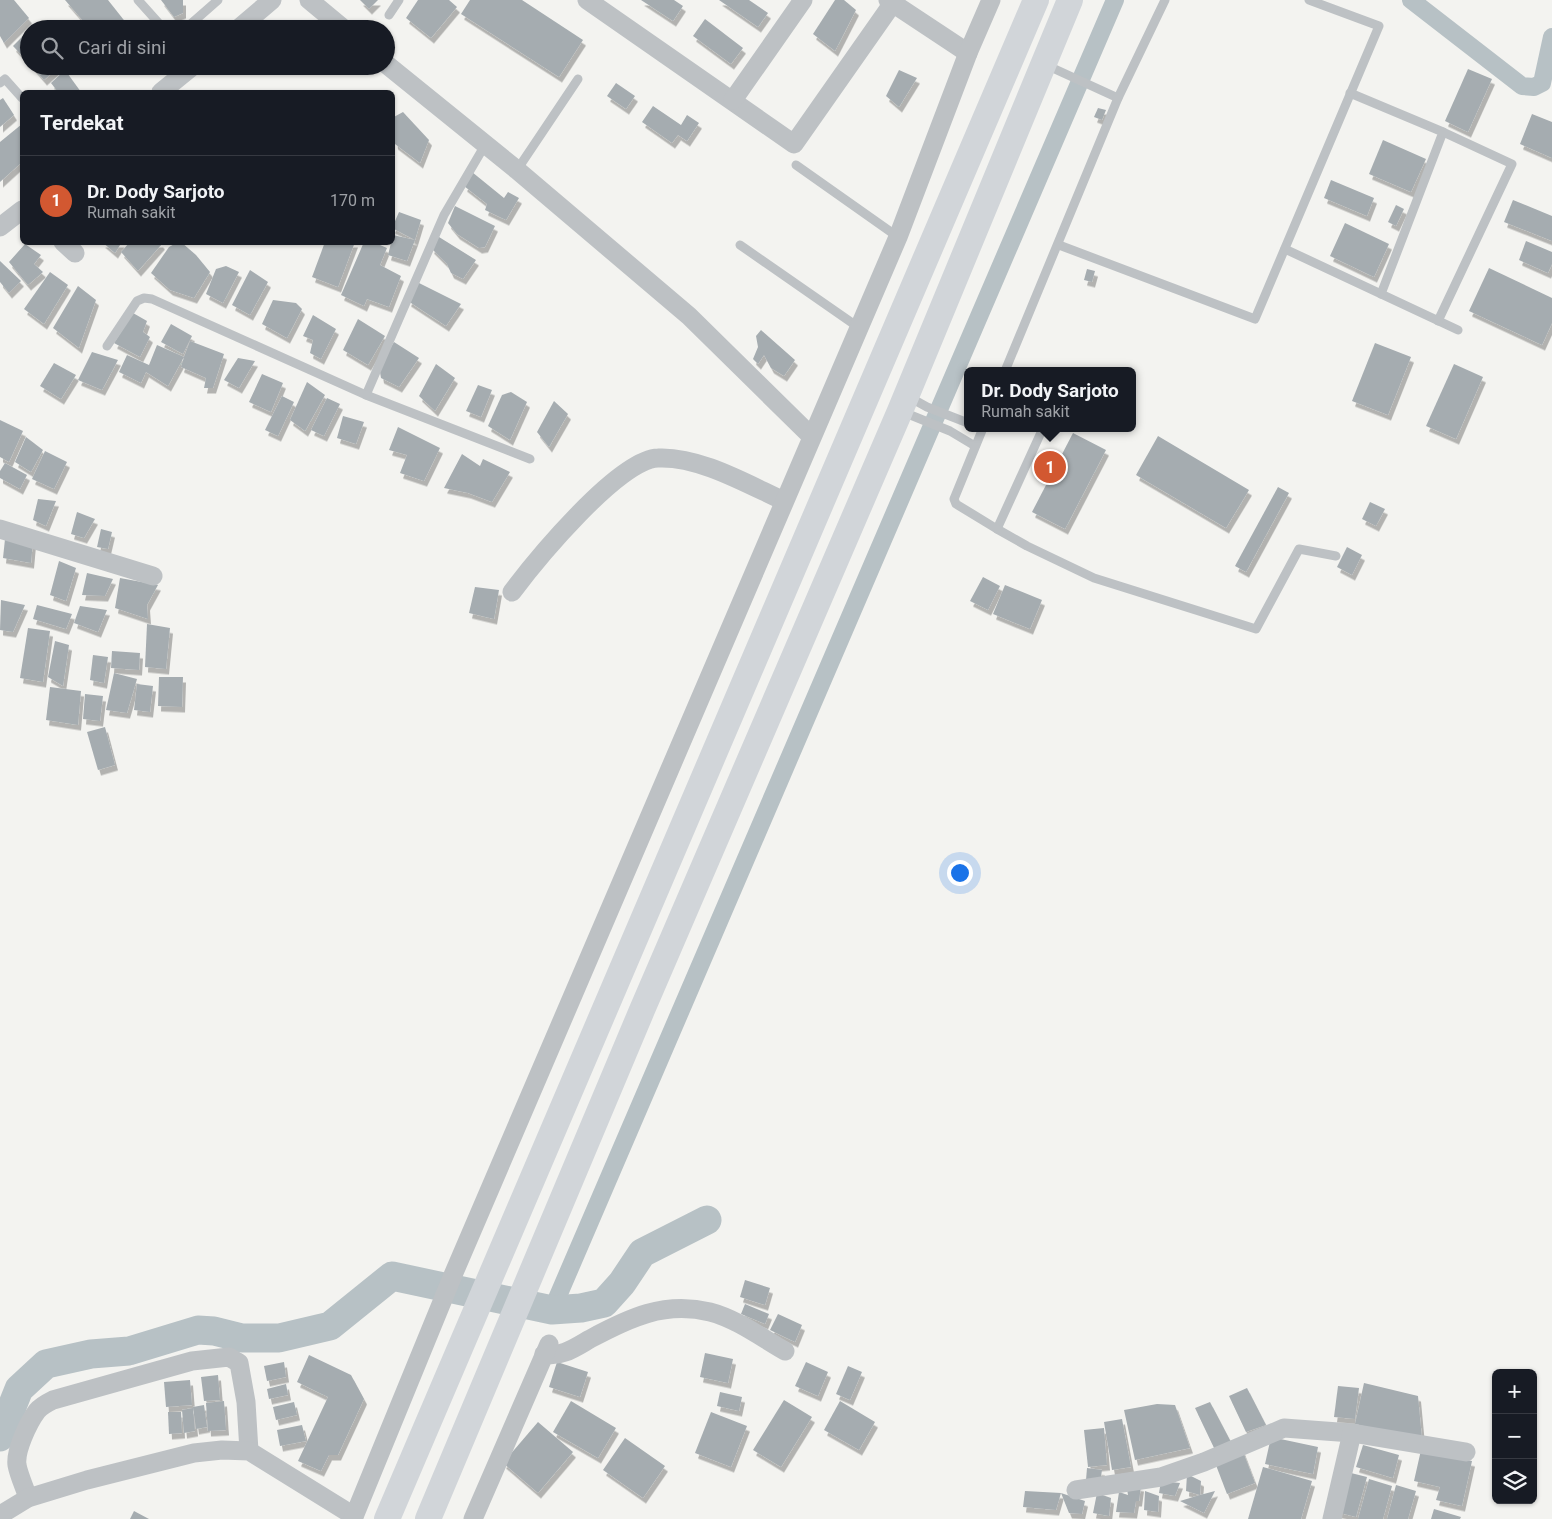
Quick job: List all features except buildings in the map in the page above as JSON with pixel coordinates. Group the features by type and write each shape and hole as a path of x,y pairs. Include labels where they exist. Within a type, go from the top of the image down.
{"main road":[{"path":"387,1519 1036,0"},
{"path":"428,1519 642,1010 914,408 1043,64 1070,0"}],"street":[{"path":"249,20 272,0"},
{"path":"309,0 333,20"},
{"path":"0,1515 28,1498 112,1473 194,1453 222,1450 249,1451 354,1518 453,1275 898,236 990,0"},
{"path":"593,2 733,100 788,143 795,144 892,1 968,53"},
{"path":"733,100 796,2"},
{"path":"395,71 517,170 688,316 811,436"},
{"path":"163,90 182,75"},
{"path":"0,227 20,212"},
{"path":"512,592 586,507 622,473 641,463 657,458 684,460 722,473 784,501"},
{"path":"0,529 153,576"},
{"path":"473,1519 547,1348 550,1356 566,1352 625,1320 644,1312 668,1310 711,1312 730,1320 785,1351"},
{"path":"28,1498 17,1467 18,1449 37,1412 43,1406 53,1400 192,1361 228,1357 239,1363 246,1402 249,1451"},
{"path":"1076,1490 1161,1477 1204,1462 1284,1428 1352,1433 1466,1452"},
{"path":"1334,1518 1352,1433"}],"lane":[{"path":"138,0 156,20"},
{"path":"195,20 218,0"},
{"path":"388,15 399,0"},
{"path":"1007,367 1059,245 1118,98 1165,0"},
{"path":"1059,245 1255,319 1378,26 1309,0"},
{"path":"1043,64 1118,98"},
{"path":"2,78 20,96"},
{"path":"517,170 578,79"},
{"path":"1350,93 1443,132 1512,164 1438,321"},
{"path":"1381,294 1443,132"},
{"path":"366,395 444,214 485,145"},
{"path":"796,165 898,236"},
{"path":"740,245 858,328"},
{"path":"1285,249 1458,330"},
{"path":"107,346 136,301 144,298 152,299 366,395 530,459"},
{"path":"914,408 964,422"},
{"path":"914,408 975,446"},
{"path":"981,432 954,499 956,504 1027,546 1094,578 1256,629 1299,549 1336,556"},
{"path":"997,529 1041,432"}],"waterway":[{"path":"552,1310 1115,0"},
{"path":"1411,0 1522,86 1534,87 1542,83 1552,37"},
{"path":"0,1437 19,1389 46,1364 91,1354 129,1351 198,1330 214,1331 242,1338 279,1338 330,1326 392,1276 552,1310 581,1308 604,1303 622,1283 642,1253 707,1220"}],"place":[{"name":"Dr. Dody Sarjoto","path":"1050,467"}]}
